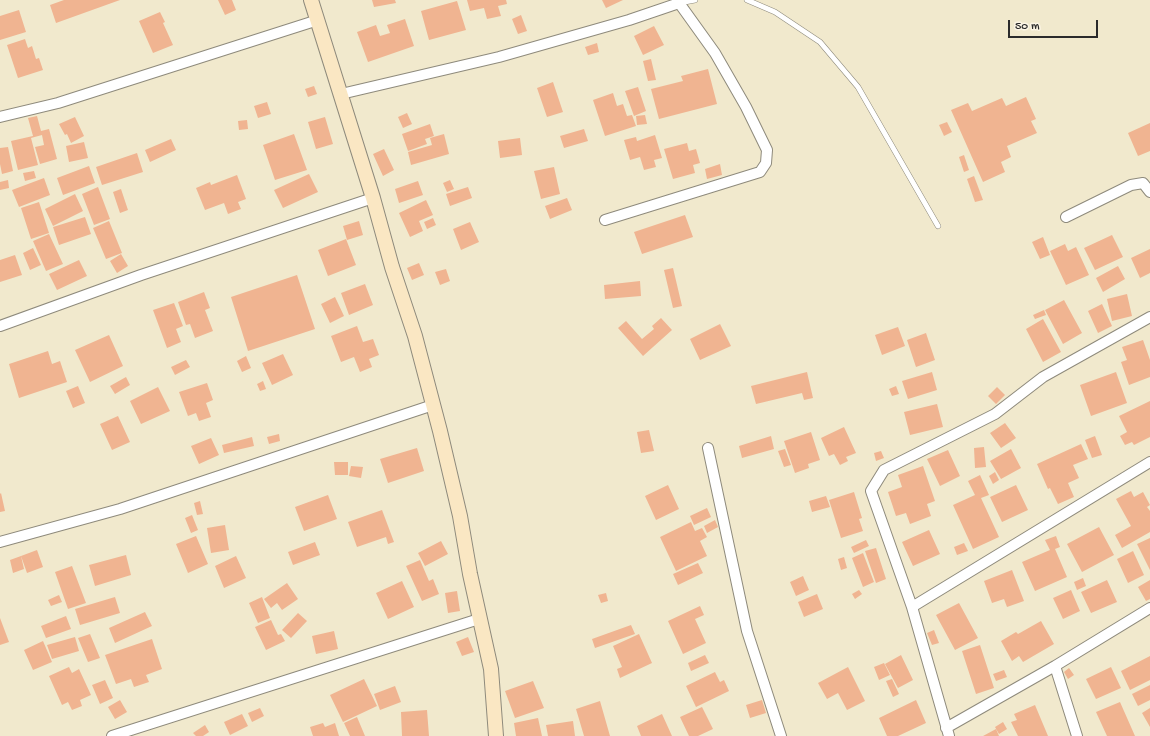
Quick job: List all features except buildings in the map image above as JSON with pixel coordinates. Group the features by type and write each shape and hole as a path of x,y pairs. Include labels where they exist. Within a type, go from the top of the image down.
{"street":[{"path":"311,0 373,198 392,267 415,336 447,459 460,516 479,619 491,669 496,736"},
{"path":"341,94 500,57 629,20 678,2 715,53 746,107 767,150 766,164 760,172 605,220"},
{"path":"0,117 58,103 318,20"},
{"path":"1066,217 1131,185 1142,183 1150,192"},
{"path":"0,326 141,275 373,198"},
{"path":"1150,317 1043,377 995,414 884,470 871,491 912,607 948,732 1150,608"},
{"path":"0,542 120,509 433,405"},
{"path":"708,448 747,631 781,736"},
{"path":"912,607 1150,462"},
{"path":"112,736 479,619"},
{"path":"1055,666 1077,736"}],"lane":[{"path":"678,2 695,0"},
{"path":"748,0 775,12 820,42 858,87 938,226"}]}
